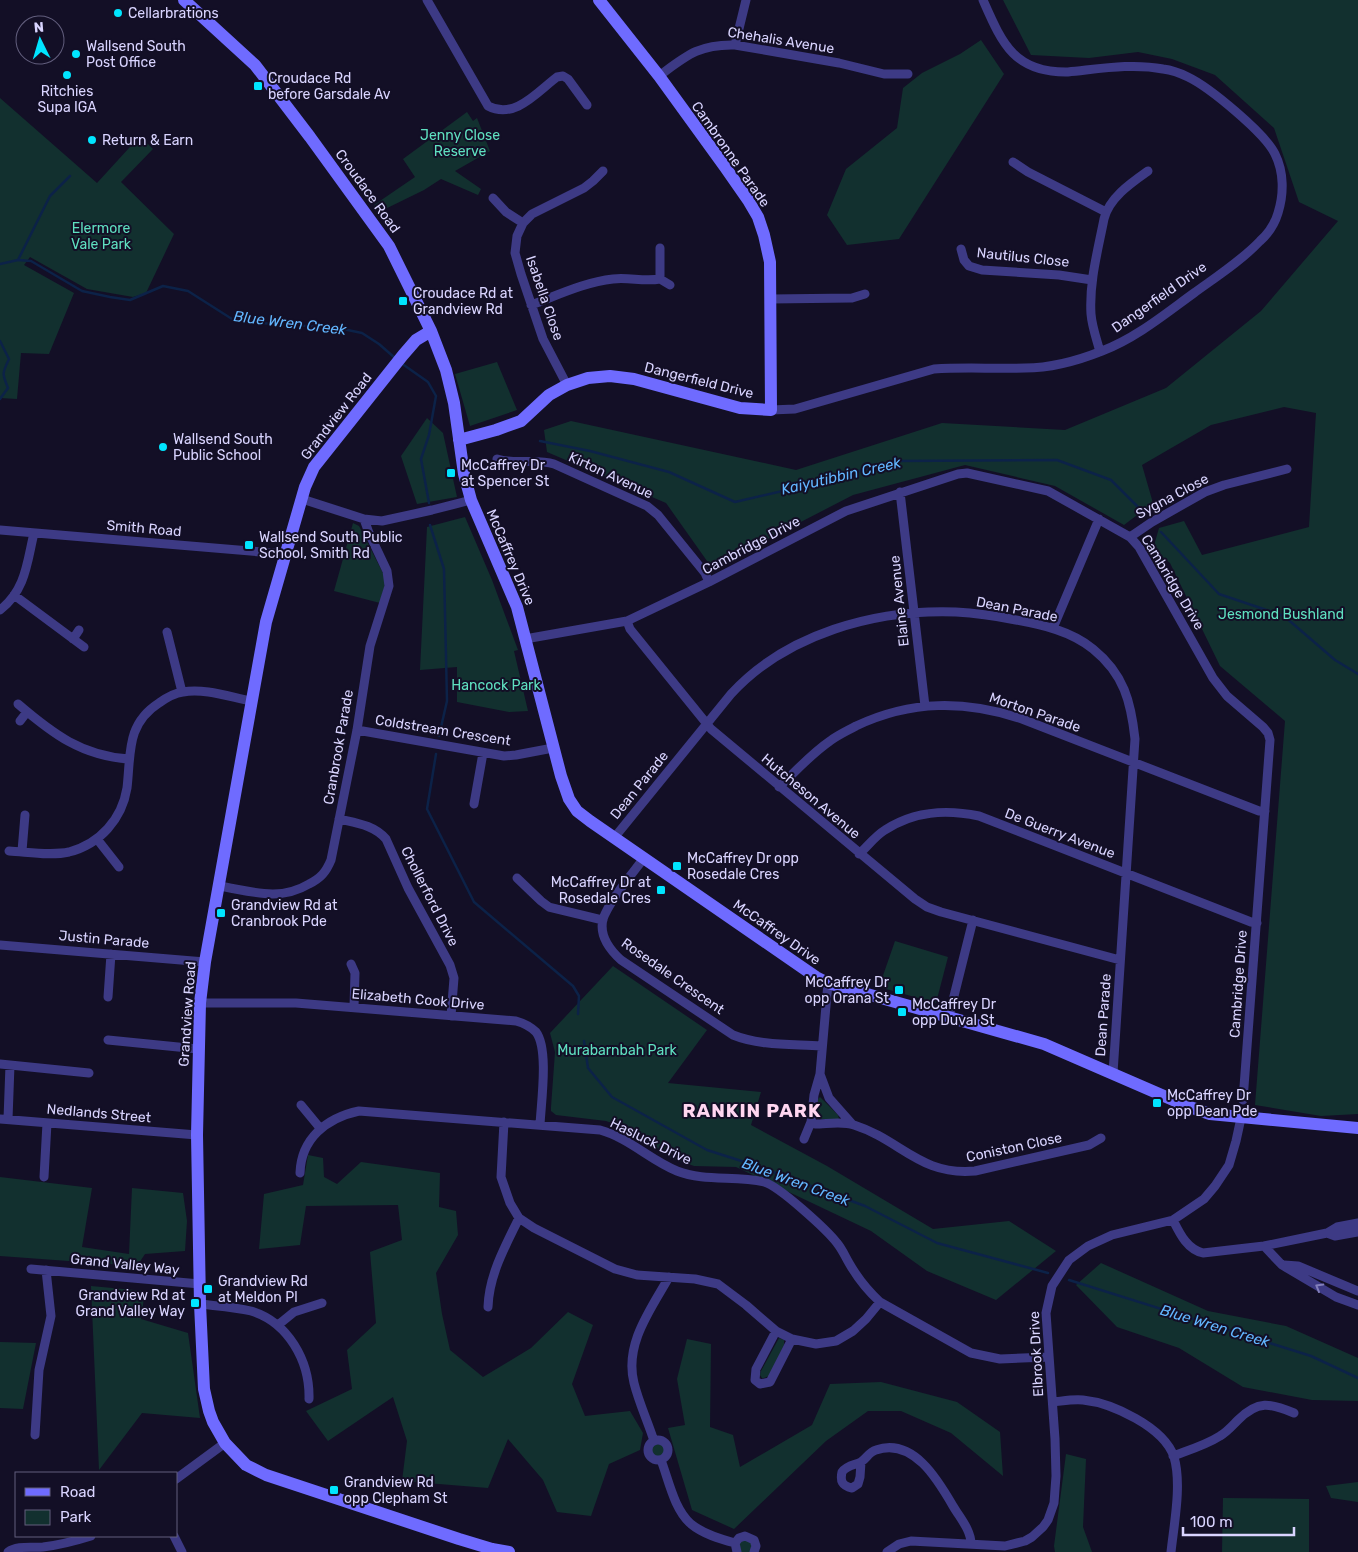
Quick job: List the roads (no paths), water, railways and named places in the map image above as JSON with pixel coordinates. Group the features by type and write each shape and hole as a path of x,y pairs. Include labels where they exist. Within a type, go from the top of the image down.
{"street":[{"name":"Croudace Road","path":"184,0 255,65 389,246 431,331 446,370 454,403 459,440"},
{"path":"427,0 488,106 500,110 512,110 520,106 557,77 563,76 568,79 587,105"},
{"name":"Cambronne Parade","path":"599,0 658,76 748,200 758,218 770,262 771,410"},
{"path":"736,45 746,0"},
{"name":"Dangerfield Drive","path":"459,440 496,430 521,420 549,395 567,385 588,378 610,376 634,379 740,408 771,410 795,409 934,369 957,367 1024,368 1071,362 1122,343 1142,331 1260,241 1275,220 1280,204 1282,178 1276,154 1270,144 1255,128 1200,84 1174,72 1138,66 1058,72 1037,68 1026,63 1017,57 1003,42 983,0"},
{"name":"Chehalis Avenue","path":"658,76 690,53 707,46 721,44 839,63 884,74 908,74"},
{"path":"1013,162 1028,172 1106,212"},
{"path":"493,198 506,212 522,223 538,211 594,182 603,172"},
{"path":"1100,352 1092,317 1092,280 1106,212 1118,196 1133,182 1148,172"},
{"name":"Isabella Close","path":"522,223 515,253 543,340 567,385"},
{"path":"660,248 660,279"},
{"name":"Nautilus Close","path":"960,249 964,260 969,266 982,270 1059,275 1092,280"},
{"path":"531,305 593,283 615,279 650,281 660,279 670,286"},
{"path":"771,299 852,298 865,294"},
{"name":"Grandview Road","path":"431,331 416,340 403,355 314,467 302,499 266,622 205,962 200,1004 196,1135 200,1304 206,1400 213,1422 225,1443 246,1465 266,1476 459,1539 509,1552"},
{"name":"McCaffrey Drive","path":"459,440 464,474 471,500 517,607 553,748 569,799 577,811 816,977 828,983 1044,1044 1187,1106 1210,1114 1358,1128"},
{"name":"Kirton Avenue","path":"496,459 504,461 540,461 554,464 647,506 658,515 705,573 710,582"},
{"name":"Sygna Close","path":"1130,537 1205,492 1230,483 1287,469"},
{"name":"Cambridge Drive","path":"627,621 710,582 846,511 958,474 967,473 1048,491 1130,537 1140,547 1220,688 1268,733 1270,740 1243,1100"},
{"name":"Elaine Avenue","path":"900,492 925,706"},
{"path":"302,499 364,519 382,521 471,500"},
{"name":"Cranbrook Parade","path":"219,886 275,895 287,894 320,878 327,871 331,860 357,730 370,646 389,586 387,572 364,519"},
{"path":"1054,628 1099,519"},
{"name":"Smith Road","path":"0,530 285,554"},
{"path":"0,610 20,588 34,533"},
{"path":"14,595 84,647"},
{"name":"Dean Parade","path":"614,838 746,677 795,646 833,630 873,618 915,613 957,612 992,616 1054,628 1078,639 1093,649 1119,679 1132,712 1135,739 1135,763 1112,1073"},
{"path":"525,639 627,621"},
{"name":"Hutcheson Avenue","path":"627,621 630,629 706,724 915,899 941,912 1120,960"},
{"path":"73,639 79,630"},
{"path":"167,632 182,692"},
{"path":"9,851 61,854 84,847 98,839 115,821 121,809 126,789 133,735 145,714 167,697 182,692 203,692 251,701"},
{"path":"18,704 54,733 81,748 110,758 129,759"},
{"name":"Morton Parade","path":"779,787 830,741 877,716 925,706 973,706 1007,714 1259,811 1265,811"},
{"path":"20,721 27,712"},
{"name":"Coldstream Crescent","path":"357,730 483,753 510,756 553,748"},
{"path":"474,804 483,753"},
{"name":"De Guerry Avenue","path":"859,854 883,831 903,820 930,812 952,812 979,816 1257,923"},
{"path":"22,851 24,815"},
{"name":"Chollerford Drive","path":"339,819 367,826 380,833 386,839 408,888 450,965 454,978 451,1016"},
{"path":"98,839 119,867"},
{"path":"518,878 540,901 549,907 603,920 610,906 644,858"},
{"name":"Rosedale Crescent","path":"603,920 606,940 611,952 733,1035 744,1040 760,1042 822,1046"},
{"path":"949,1016 974,920"},
{"name":"Justin Parade","path":"0,945 205,962"},
{"path":"108,997 111,954"},
{"path":"351,964 355,973 354,1007"},
{"name":"Coniston Close","path":"804,1139 811,1122 814,1095 820,1074 828,983"},
{"name":"Elizabeth Cook Drive","path":"200,1004 296,1003 516,1021 528,1025 536,1032 541,1042 544,1060 540,1125"},
{"path":"108,1040 198,1049"},
{"path":"0,1064 89,1073"},
{"path":"4,1119 10,1065"},
{"name":"Coniston Close","path":"820,1074 829,1098 852,1124"},
{"path":"301,1106 320,1128"},
{"name":"Hasluck Drive","path":"300,1173 300,1162 305,1148 320,1128 333,1119 359,1111 540,1125 609,1133 624,1140 667,1167 692,1176 760,1182 775,1187 835,1240 859,1279 880,1302 970,1353 1000,1359 1048,1357"},
{"name":"Elbrook Drive","path":"887,1552 899,1544 911,1541 971,1544 1006,1549 1032,1537 1048,1520 1055,1489 1056,1456 1046,1313 1049,1296 1057,1277 1069,1260 1078,1252 1099,1240 1125,1231 1173,1220 1204,1199 1224,1172 1234,1149 1241,1118"},
{"name":"Nedlands Street","path":"4,1119 196,1135"},
{"path":"504,1122 501,1177 505,1191 519,1218 534,1228 615,1269 637,1275 695,1279 718,1284 776,1331 792,1339 816,1344 836,1340 853,1332 880,1302"},
{"name":"Coniston Close","path":"811,1122 815,1124 852,1124 871,1132 928,1165 959,1172 975,1171 1089,1145 1101,1138"},
{"path":"44,1177 47,1123"},
{"path":"488,1308 488,1291 492,1278 519,1218"},
{"path":"1173,1220 1187,1244 1199,1252 1214,1253 1264,1246 1327,1233 1337,1227 1358,1223"},
{"path":"1327,1233 1335,1236 1358,1232"},
{"path":"1264,1246 1282,1265 1336,1297 1358,1304"},
{"path":"1282,1265 1298,1266 1358,1291"},
{"name":"Grand Valley Way","path":"31,1269 200,1284"},
{"path":"35,1435 39,1370 51,1316 46,1270"},
{"path":"654,1441 634,1382 633,1349 638,1334 670,1277"},
{"path":"200,1304 250,1311 278,1325 293,1343 301,1357 307,1373 309,1398"},
{"path":"278,1325 294,1312 322,1304"},
{"path":"776,1331 756,1369 755,1380 760,1384 770,1382 792,1339"},
{"path":"1052,1402 1089,1401 1117,1410 1144,1423 1162,1439 1173,1456 1176,1484 1172,1552"},
{"path":"1173,1456 1206,1444 1220,1436 1257,1406 1272,1405 1294,1413"},
{"path":"654,1441 664,1442 668,1447 666,1456 661,1460 654,1460 649,1456 649,1446 654,1441"},
{"path":"178,1478 225,1443"},
{"path":"861,1462 874,1450 882,1448 901,1450 912,1454 938,1481 970,1533 971,1544"},
{"path":"661,1460 679,1508 686,1519 698,1529 736,1548 742,1537 751,1538 755,1543 754,1552"},
{"path":"8,1552 20,1548 43,1547 72,1542 88,1537"},
{"path":"174,1537 182,1552"}],"waterway":[{"path":"18,260 50,196 70,176"},
{"name":"Blue Wren Creek","path":"0,264 18,260 31,261 82,291 130,300 163,286 188,291 232,319 260,323 338,328 362,333 395,358"},
{"path":"0,341 9,359 4,374 8,388 0,399"},
{"name":"Blue Wren Creek","path":"401,363 428,382 436,396 429,435 421,459 429,503"},
{"name":"Kaiyutibbin Creek","path":"540,441 590,451 669,472 735,502 800,487 896,461 1057,460 1111,480 1138,507"},
{"name":"Blue Wren Creek","path":"430,525 444,569 447,701 439,736"},
{"name":"Kaiyutibbin Creek","path":"1161,532 1219,594 1284,616 1335,660 1358,674"},
{"name":"Blue Wren Creek","path":"436,754 427,809 474,902 573,986 579,996 578,1014"},
{"name":"Blue Wren Creek","path":"584,1041 588,1068 612,1097 707,1150 754,1165 865,1206 937,1243 1048,1273"},
{"name":"Blue Wren Creek","path":"1069,1280 1311,1356 1358,1378"}],"place":[{"name":"Cellarbrations","path":"118,13"},
{"name":"Wallsend South Post Office","path":"76,54"},
{"name":"Ritchies Supa IGA","path":"67,75"},
{"name":"Croudace Rd before Garsdale Av","path":"258,86"},
{"name":"Return & Earn","path":"92,140"},
{"name":"Croudace Rd at Grandview Rd","path":"403,301"},
{"name":"Wallsend South Public School","path":"163,447"},
{"name":"McCaffrey Dr at Spencer St","path":"451,473"},
{"name":"Wallsend South Public School, Smith Rd","path":"249,545"},
{"name":"McCaffrey Dr opp Rosedale Cres","path":"677,866"},
{"name":"McCaffrey Dr at Rosedale Cres","path":"661,890"},
{"name":"Grandview Rd at Cranbrook Pde","path":"221,913"},
{"name":"McCaffrey Dr opp Orana St","path":"899,990"},
{"name":"McCaffrey Dr opp Duval St","path":"902,1012"},
{"name":"McCaffrey Dr opp Dean Pde","path":"1157,1103"},
{"name":"Grandview Rd at Meldon Pl","path":"208,1289"},
{"name":"Grandview Rd at Grand Valley Way","path":"195,1303"},
{"name":"Grandview Rd opp Clepham St","path":"334,1490"}],"district":[{"name":"RANKIN PARK","path":"752,1110"}],"park label":[{"name":"Jenny Close Reserve","path":"460,144"},
{"name":"Elermore Vale Park","path":"101,236"},
{"name":"Jesmond Bushland","path":"1281,614"},
{"name":"Hancock Park","path":"496,685"},
{"name":"Murabarnbah Park","path":"617,1050"}]}
